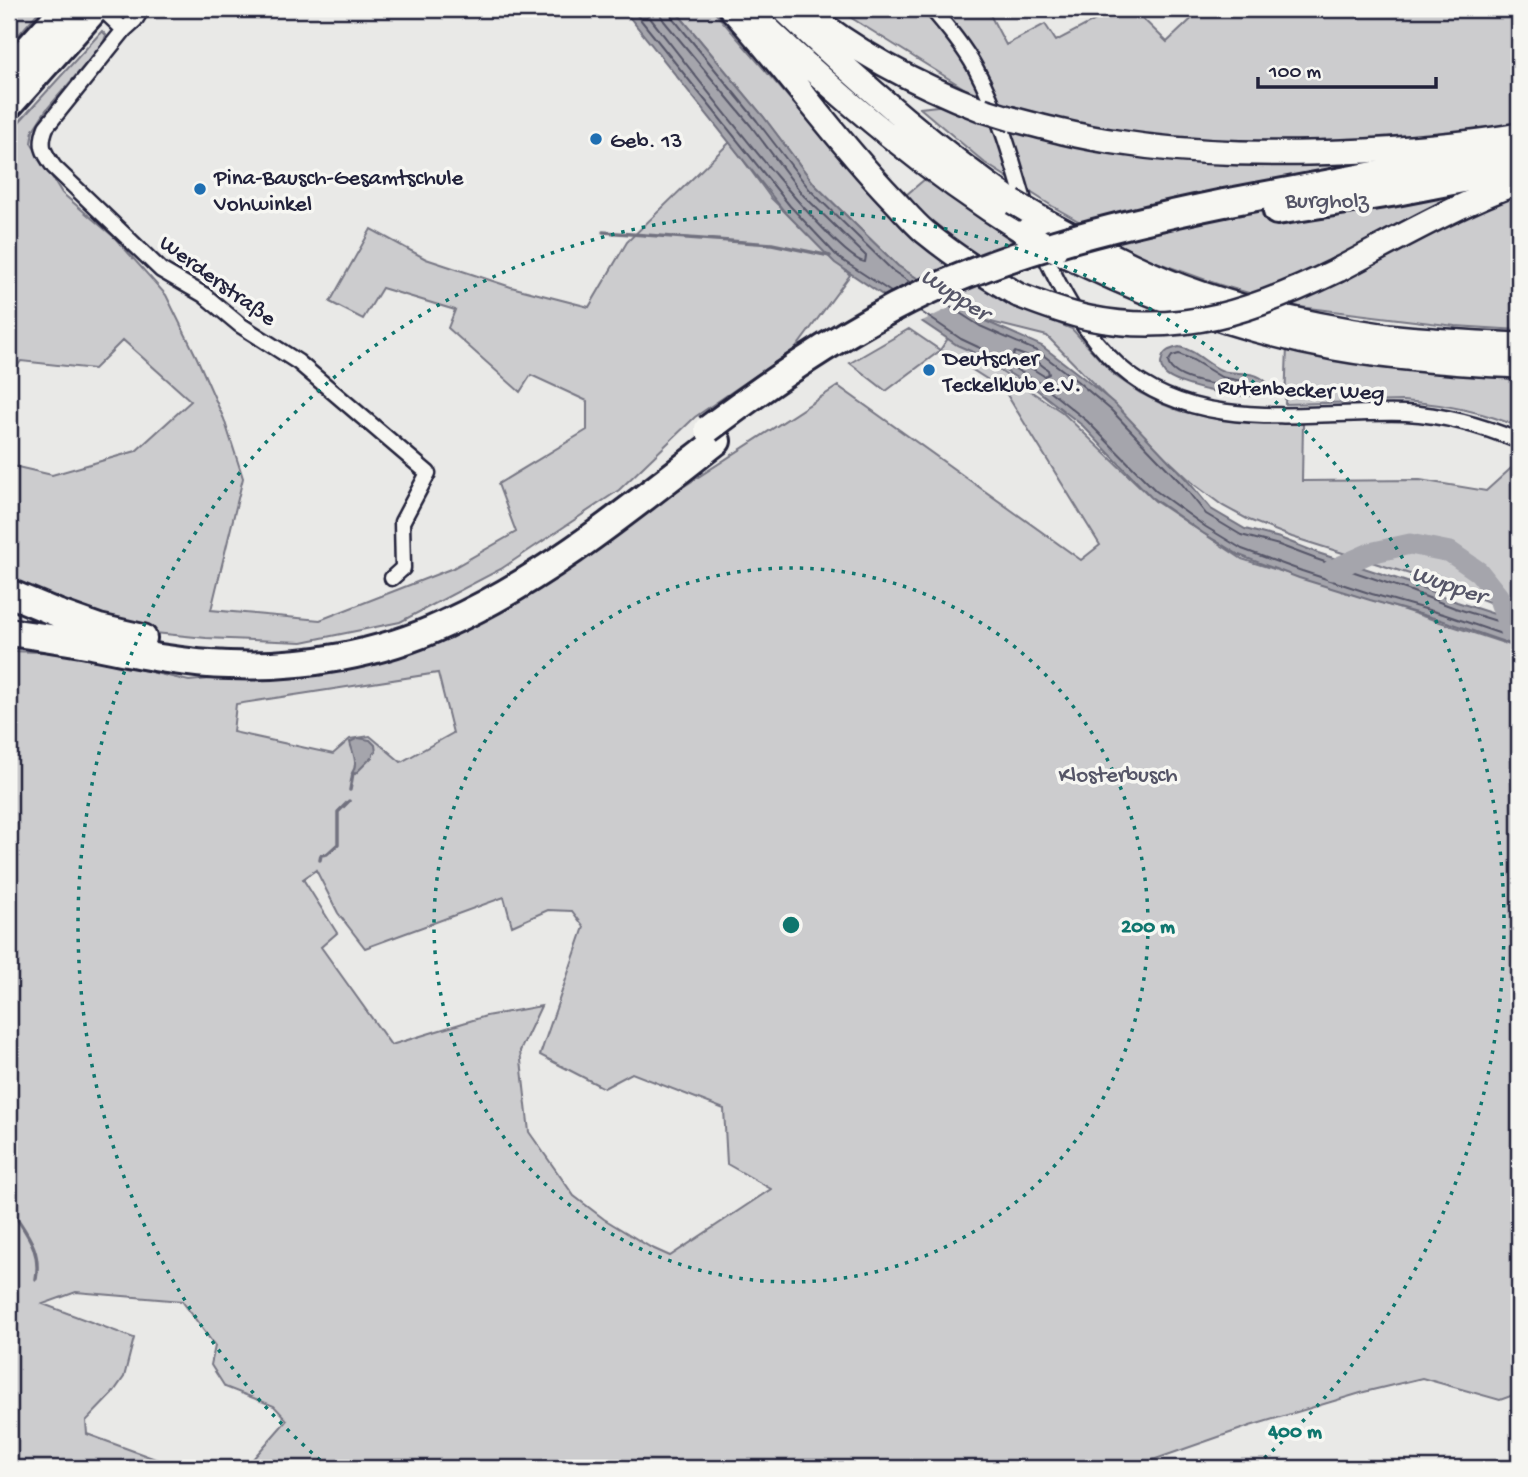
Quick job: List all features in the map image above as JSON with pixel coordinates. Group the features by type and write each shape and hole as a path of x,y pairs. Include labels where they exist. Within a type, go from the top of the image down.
{"highway":[{"path":"731,9 760,40 851,153 923,230 966,264 1018,295 1054,309 1089,318 1124,323 1183,323 1226,315 1259,305 1338,270 1446,213 1519,182"},
{"path":"747,9 873,124 955,187 1033,225 1180,286 1252,308 1327,326 1387,336 1519,345"},
{"path":"783,9 929,139 1013,202 1055,250 1153,296 1226,322 1279,337 1384,356 1519,366"},
{"path":"803,9 859,49 935,90 1012,119 1113,142 1181,150 1290,153 1416,148 1519,135"},
{"path":"9,70 87,11"},
{"path":"9,105 87,11"},
{"path":"1225,211 1519,148"},
{"path":"9,632 145,647 266,650 306,648 381,632 430,615 471,596 528,563 712,435 787,371 835,340 948,282 1065,241 1155,218 1391,193 1519,168"},
{"path":"9,593 145,647"}],"street":[{"path":"87,11 124,30 142,9"},
{"name":"Rutenbecker Weg","path":"932,9 955,35 988,93 1003,132 1030,222 1056,279 1087,331 1121,368 1144,385 1183,403 1206,409 1277,415 1419,414 1468,423 1519,441"},
{"name":"Werderstraße","path":"124,30 46,127 42,136 43,152 54,167 161,270 204,295 240,325 298,362 428,473 402,522 403,568 392,578"}],"green space":[{"path":"9,9 41,9 9,46"},
{"path":"674,9 712,9 887,211 925,179 1018,245 959,267 1014,305 1072,329 1114,375 1140,393 1180,411 1223,420 1303,424 1302,481 1420,480 1486,491 1519,461 1519,614 1451,587 1292,537 1249,520 1223,506 1164,456 1047,336 983,320 898,266 815,185 763,116"},
{"name":"Burgholz","path":"839,9 987,9 1006,45 1045,24 1056,41 1109,13 1106,9 1133,9 1167,42 1202,9 1519,9 1519,330 1455,326 1300,307 1220,285 1142,257 1052,206 985,163 920,108 999,99 983,100"},
{"path":"102,31 106,35 103,44 46,110 33,130 31,143 62,193 114,237 166,295 224,419 243,478 211,610 320,620 453,568 516,532 498,484 587,430 587,401 531,375 520,392 448,328 455,310 382,288 363,319 330,302 371,229 426,259 511,287 589,307 627,242 730,142 771,198 850,275 796,348 695,417 619,490 501,569 400,622 302,642 144,632 9,578 9,465 52,475 136,451 191,401 123,340 94,369 21,361 9,377 9,133"},
{"name":"Klosterbusch","path":"909,329 940,350 949,337 1062,412 1155,501 1242,559 1519,648 1519,1393 1500,1400 1422,1378 1364,1392 1250,1426 1130,1468 245,1468 287,1420 274,1406 225,1387 211,1365 215,1346 182,1301 76,1292 43,1304 134,1338 124,1377 86,1421 87,1434 180,1468 9,1468 9,651 70,653 189,681 349,666 451,638 838,386 1081,560 1100,545 1004,390 941,350 886,391 850,363","holes":["438,673 453,733 401,762 370,736 350,739 333,754 233,732 236,704","316,870 338,913 365,948 504,897 512,926 548,910 572,911 584,927 540,1055 604,1088 632,1073 724,1109 727,1164 771,1189 670,1256 604,1219 574,1196 529,1132 520,1051 541,1006 486,1016 391,1045 321,947 337,933 303,879"]},
{"path":"1287,346 1519,380 1519,427 1477,413 1418,402 1285,404"}],"water":[{"path":"623,9 674,9 763,116 815,185 898,266 983,320 1042,346 1081,376 1116,405 1211,509 1245,529 1280,538 1519,622 1519,647 1441,620 1299,578 1239,555 1151,497 1083,426 1037,390 957,345 835,263 784,211"},
{"path":"1179,347 1191,351 1223,371 1262,378 1266,382 1265,390 1253,396 1241,396 1172,379 1165,374 1161,361 1166,352"},
{"path":"358,738 370,740 375,745 376,752 355,774 352,773 355,761 350,742"}],"pier":[{"path":"929,281 962,302 918,323 886,302"}],"waterway":[{"path":"603,232 772,244 830,256"},
{"name":"Wupper","path":"1332,570 1370,553 1410,544 1450,552 1479,572 1498,596 1510,631"},
{"path":"350,790 353,773"},
{"path":"320,860 321,855 327,854 338,844 338,812 349,801"},
{"path":"9,1205 34,1248 36,1279"}],"place":[{"name":"Geb. 13","path":"596,139"},
{"name":"Pina-Bausch-Gesamtschule Vohwinkel","path":"200,189"},
{"name":"Deutscher Teckelklub e.V.","path":"929,370"}]}
